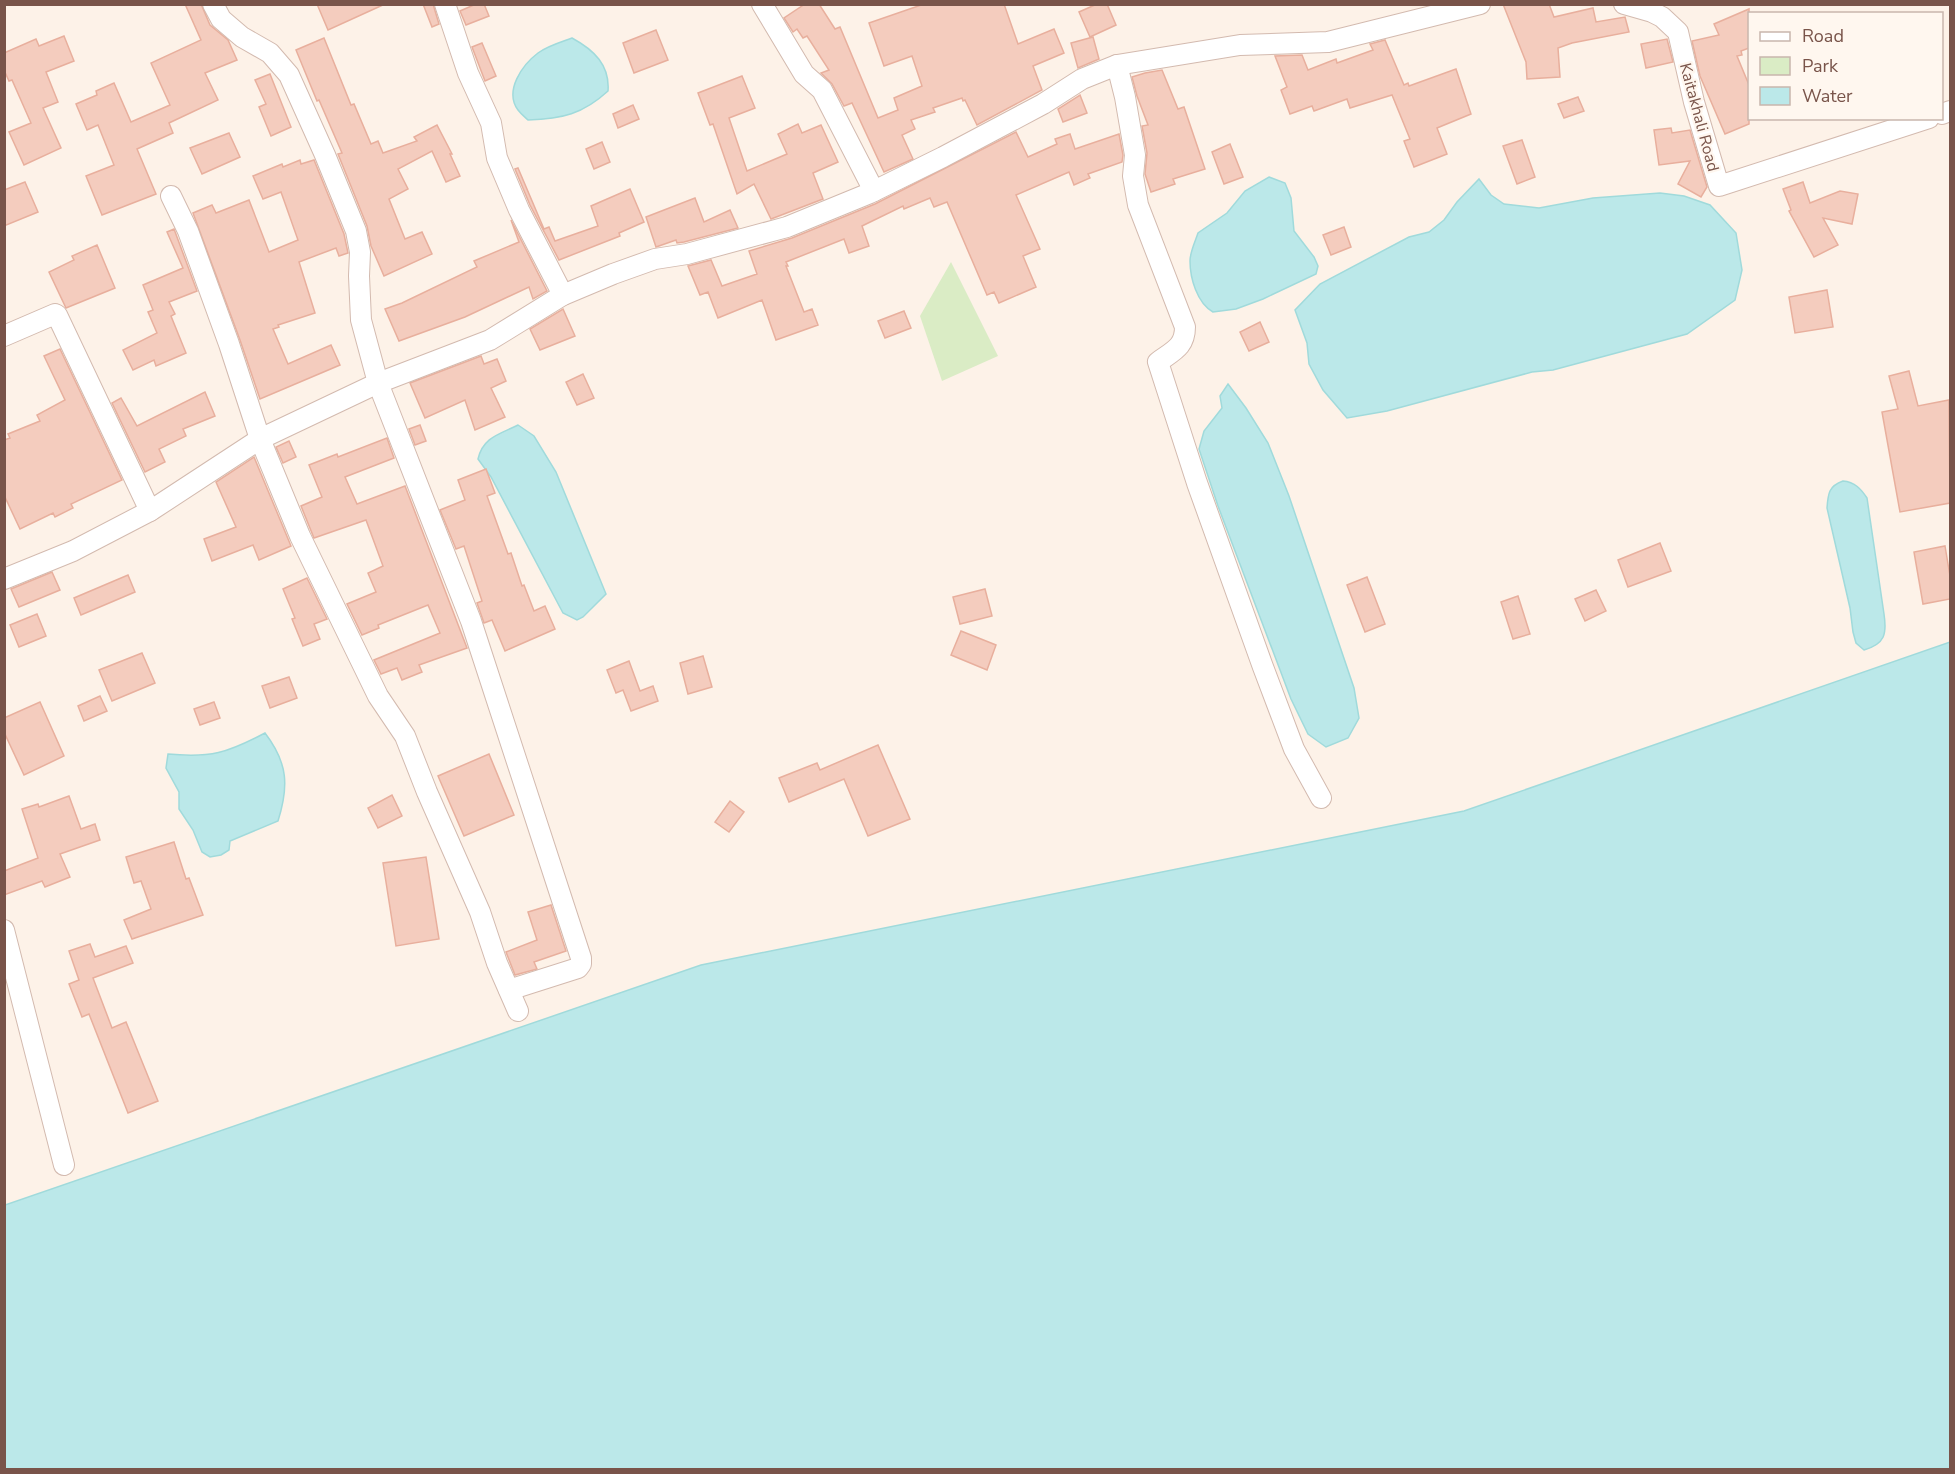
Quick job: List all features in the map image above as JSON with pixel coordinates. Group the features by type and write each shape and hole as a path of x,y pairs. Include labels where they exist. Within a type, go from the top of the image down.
{"street":[{"path":"213,4 221,19 242,38 270,53 285,69 325,155 356,231 360,252 361,320 378,383 444,557 471,621 581,958 578,968 509,990"},
{"path":"445,4 468,73 491,123 497,158 519,210 563,295"},
{"path":"762,4 804,74 822,90 874,190"},
{"path":"4,579 73,551 150,511 260,440 378,383 489,340 563,295 613,274 655,260 687,254 787,227 874,190 943,157 1035,109 1082,79 1117,65 1240,45 1328,42 1480,4"},
{"name":"Kaitakhali Road","path":"1624,4 1652,12 1666,11 1678,32 1719,186 1923,120"},
{"path":"1117,65 1135,155 1133,176 1138,205 1185,327 1183,342 1158,362 1197,483 1263,667 1294,749 1321,798"},
{"path":"171,196 188,231 229,344 260,440 300,536 378,696 405,736 480,912 497,963 518,1011"},
{"path":"4,336 57,315 150,511"},
{"path":"4,930 64,1165"}],"green space":[{"path":"951,262 998,356 942,381 920,316"}],"water":[{"path":"572,38 599,59 606,73 608,91 590,105 571,114 528,120 514,103 514,87 521,71 538,53"},
{"path":"1269,177 1285,183 1291,198 1294,231 1314,257 1318,266 1316,274 1236,309 1213,312 1207,308 1195,290 1191,275 1190,258 1198,233 1227,213 1245,191"},
{"path":"1479,179 1491,195 1504,204 1539,208 1593,198 1660,193 1684,196 1710,205 1736,233 1742,270 1735,300 1687,334 1553,370 1532,372 1387,411 1347,418 1323,390 1309,364 1307,343 1295,310 1320,284 1409,237 1429,232 1444,220"},
{"path":"1228,384 1268,443 1289,496 1354,688 1359,718 1348,738 1326,747 1308,734 1291,699 1218,506 1199,449 1204,431 1222,408 1220,396"},
{"path":"518,425 534,436 556,472 606,594 577,620 563,613 491,477 478,459 488,441"},
{"path":"1843,481 1857,487 1867,498 1884,614 1885,633 1883,637 1876,645 1864,650 1856,643 1853,632 1850,608 1827,508 1830,491"},
{"path":"1950,642 1950,1469 5,1469 5,1205 701,965 1464,811"},
{"path":"265,733 278,754 284,775 284,797 278,821 230,841 229,850 221,855 210,857 202,852 193,830 179,809 179,792 166,768 168,754 196,755 218,752"}],"building":[{"path":"185,4 201,4 210,25 228,40 237,60 205,73 218,100 169,123 173,133 137,149 156,194 102,215 86,176 114,165 98,125 87,130 76,104 97,95 96,91 114,83 131,122 170,105 151,63 201,40"},
{"path":"317,4 385,4 328,30"},
{"path":"423,4 433,4 439,24 432,27"},
{"path":"476,4 484,4 489,16 466,25 460,11"},
{"path":"805,4 819,4 835,29 840,27 878,118 898,110 894,98 922,86 912,56 884,66 869,23 924,4 1004,4 1018,44 1054,29 1064,53 1033,66 1042,90 977,125 962,98 933,108 935,112 911,120 915,129 902,135 913,159 884,172 852,103 844,106 832,84 821,73 829,70 807,36 803,38 797,29 793,32 784,18"},
{"path":"1097,4 1107,4 1116,25 1090,37 1079,12"},
{"path":"1503,4 1549,4 1554,17 1593,8 1596,22 1625,17 1629,32 1558,48 1560,77 1527,79 1526,62"},
{"path":"1749,9 1748,48 1741,51 1742,55 1737,56 1748,83 1749,124 1725,134 1700,76 1692,41 1719,35 1714,24"},
{"path":"656,30 668,60 634,73 623,43"},
{"path":"64,36 74,61 46,72 58,102 43,108 61,148 24,165 9,132 31,123 12,80 9,81 4,70 4,53 36,39 39,46"},
{"path":"1093,37 1099,59 1078,68 1071,43"},
{"path":"324,38 351,105 354,104 371,144 378,141 383,153 417,141 414,137 437,125 460,176 446,182 432,151 398,169 408,189 389,199 405,239 422,232 432,254 384,276 338,154 342,153 296,50"},
{"path":"1667,39 1673,62 1646,68 1641,44"},
{"path":"1385,40 1404,85 1408,83 1409,86 1456,69 1471,114 1437,128 1447,154 1414,167 1404,141 1410,139 1392,95 1350,108 1347,99 1314,111 1312,106 1290,114 1281,90 1287,87 1275,56 1302,55 1308,70 1336,59 1337,63 1373,50 1370,44"},
{"path":"482,43 496,76 485,81 472,47"},
{"path":"1162,70 1178,109 1184,107 1205,169 1173,179 1175,184 1151,192 1145,174 1147,153 1142,126 1148,125 1132,77"},
{"path":"270,74 291,127 271,136 259,107 266,104 255,80"},
{"path":"742,76 755,108 729,118 747,171 787,154 778,134 798,124 802,133 821,125 838,162 813,173 823,199 771,219 754,184 737,194 713,124 710,125 698,93"},
{"path":"1080,95 1087,113 1063,122 1058,109"},
{"path":"1578,97 1584,111 1564,118 1558,104"},
{"path":"633,105 639,119 618,128 613,114"},
{"path":"1671,128 1672,133 1690,130 1707,187 1701,197 1678,184 1690,161 1659,165 1654,130"},
{"path":"1016,132 1028,157 1057,144 1055,139 1070,134 1075,149 1119,134 1123,155 1122,162 1088,174 1090,178 1074,185 1069,172 1016,195 1040,249 1023,256 1036,287 999,303 994,292 987,295 947,202 934,207 930,198 904,209 903,206 862,226 869,246 849,253 844,239 786,262 804,312 812,309 818,325 776,340 762,300 718,318 708,292 700,295 688,266 711,260 722,286 757,274 749,251 792,238 875,204"},
{"path":"229,133 240,157 202,174 190,148"},
{"path":"1522,140 1535,177 1517,184 1503,146"},
{"path":"602,142 610,162 594,169 586,149"},
{"path":"1230,144 1243,177 1224,184 1212,152"},
{"path":"300,160 301,164 314,160 344,234 348,253 339,256 336,248 299,262 315,313 278,325 279,327 273,329 288,364 331,345 340,365 260,399 193,213 212,205 216,213 249,200 269,252 298,240 281,192 263,199 253,176 282,164 283,167"},
{"path":"518,168 544,229 549,227 555,241 598,226 591,206 630,189 644,222 619,233 620,236 559,260 530,205 515,169"},
{"path":"25,182 38,212 4,226 4,190"},
{"path":"1803,182 1810,203 1840,191 1858,194 1852,224 1823,218 1838,245 1814,257 1789,211 1791,210 1783,189"},
{"path":"695,198 704,222 730,210 738,228 684,242 677,243 676,240 656,247 646,217"},
{"path":"511,220 547,291 533,299 529,287 465,317 399,341 385,309 477,267 474,261 519,242"},
{"path":"1344,227 1351,247 1331,255 1323,235"},
{"path":"174,229 197,291 169,302 175,314 171,316 186,353 156,366 154,360 133,370 123,350 157,333 148,312 153,310 143,285 183,268 167,232"},
{"path":"97,245 115,288 66,308 49,272 74,260 72,256"},
{"path":"1827,290 1833,327 1795,333 1789,297"},
{"path":"563,309 575,336 540,350 530,329"},
{"path":"904,311 911,328 885,338 878,321"},
{"path":"1260,322 1269,342 1249,351 1240,332"},
{"path":"60,349 122,480 71,504 73,508 55,517 53,513 20,529 4,495 4,440 10,438 8,434 40,421 37,415 65,400 44,356"},
{"path":"481,356 484,364 497,359 506,381 491,388 505,417 475,430 465,400 425,418 410,383"},
{"path":"1909,371 1918,406 1949,400 1950,503 1900,512 1882,412 1898,409 1889,376"},
{"path":"583,374 594,398 577,405 566,382"},
{"path":"205,392 215,416 183,429 186,436 159,449 165,462 145,472 112,403 121,398 137,426"},
{"path":"420,425 426,441 415,445 409,429"},
{"path":"387,438 394,458 345,477 357,504 405,486 467,648 419,665 422,672 402,680 397,668 381,674 374,660 440,633 428,605 378,625 379,628 362,635 347,604 376,592 368,573 383,566 366,520 314,538 301,506 322,497 309,465 337,454 338,457"},
{"path":"289,441 296,457 283,463 276,447"},
{"path":"254,457 291,546 259,560 253,545 212,561 204,539 236,527 216,482"},
{"path":"486,469 495,493 487,496 508,554 511,553 522,586 524,585 534,611 545,606 555,629 505,651 492,620 484,623 477,603 482,601 464,546 456,549 440,510 465,500 458,480"},
{"path":"1660,543 1671,571 1628,587 1618,560"},
{"path":"1945,546 1950,576 1950,599 1923,604 1914,552"},
{"path":"52,572 60,590 19,607 11,589"},
{"path":"128,575 135,592 81,615 74,598"},
{"path":"1367,577 1385,624 1365,632 1347,585"},
{"path":"307,578 327,619 314,624 320,639 303,646 283,589"},
{"path":"985,589 992,616 960,624 953,597"},
{"path":"1596,590 1606,611 1585,621 1575,599"},
{"path":"1518,596 1530,634 1513,639 1501,602"},
{"path":"37,614 46,636 19,647 10,625"},
{"path":"961,631 996,645 987,670 951,655"},
{"path":"142,653 155,683 112,701 99,670"},
{"path":"703,656 712,687 688,694 680,663"},
{"path":"629,661 640,691 653,686 658,701 631,711 623,690 616,693 607,670"},
{"path":"289,677 297,698 270,708 262,686"},
{"path":"100,696 107,711 84,721 78,706"},
{"path":"40,702 64,756 24,775 4,732 4,718"},
{"path":"214,702 220,718 200,725 194,709"},
{"path":"878,745 910,819 868,836 844,779 789,802 779,778 817,763 820,770"},
{"path":"489,754 514,815 464,836 438,776"},
{"path":"392,795 402,816 378,828 368,808"},
{"path":"69,796 81,829 95,824 100,840 60,854 70,877 45,887 42,881 4,895 4,871 38,858 22,809 38,804 39,807"},
{"path":"730,801 744,812 729,832 715,822"},
{"path":"174,842 186,879 189,878 203,915 132,939 124,920 151,909 141,881 134,883 126,857"},
{"path":"426,857 439,939 396,946 383,863"},
{"path":"551,905 566,951 534,962 537,969 515,975 506,952 537,940 528,912"},
{"path":"90,944 95,957 126,946 133,963 93,978 112,1028 126,1022 158,1101 128,1113 89,1014 82,1017 69,984 79,980 69,951"}]}
